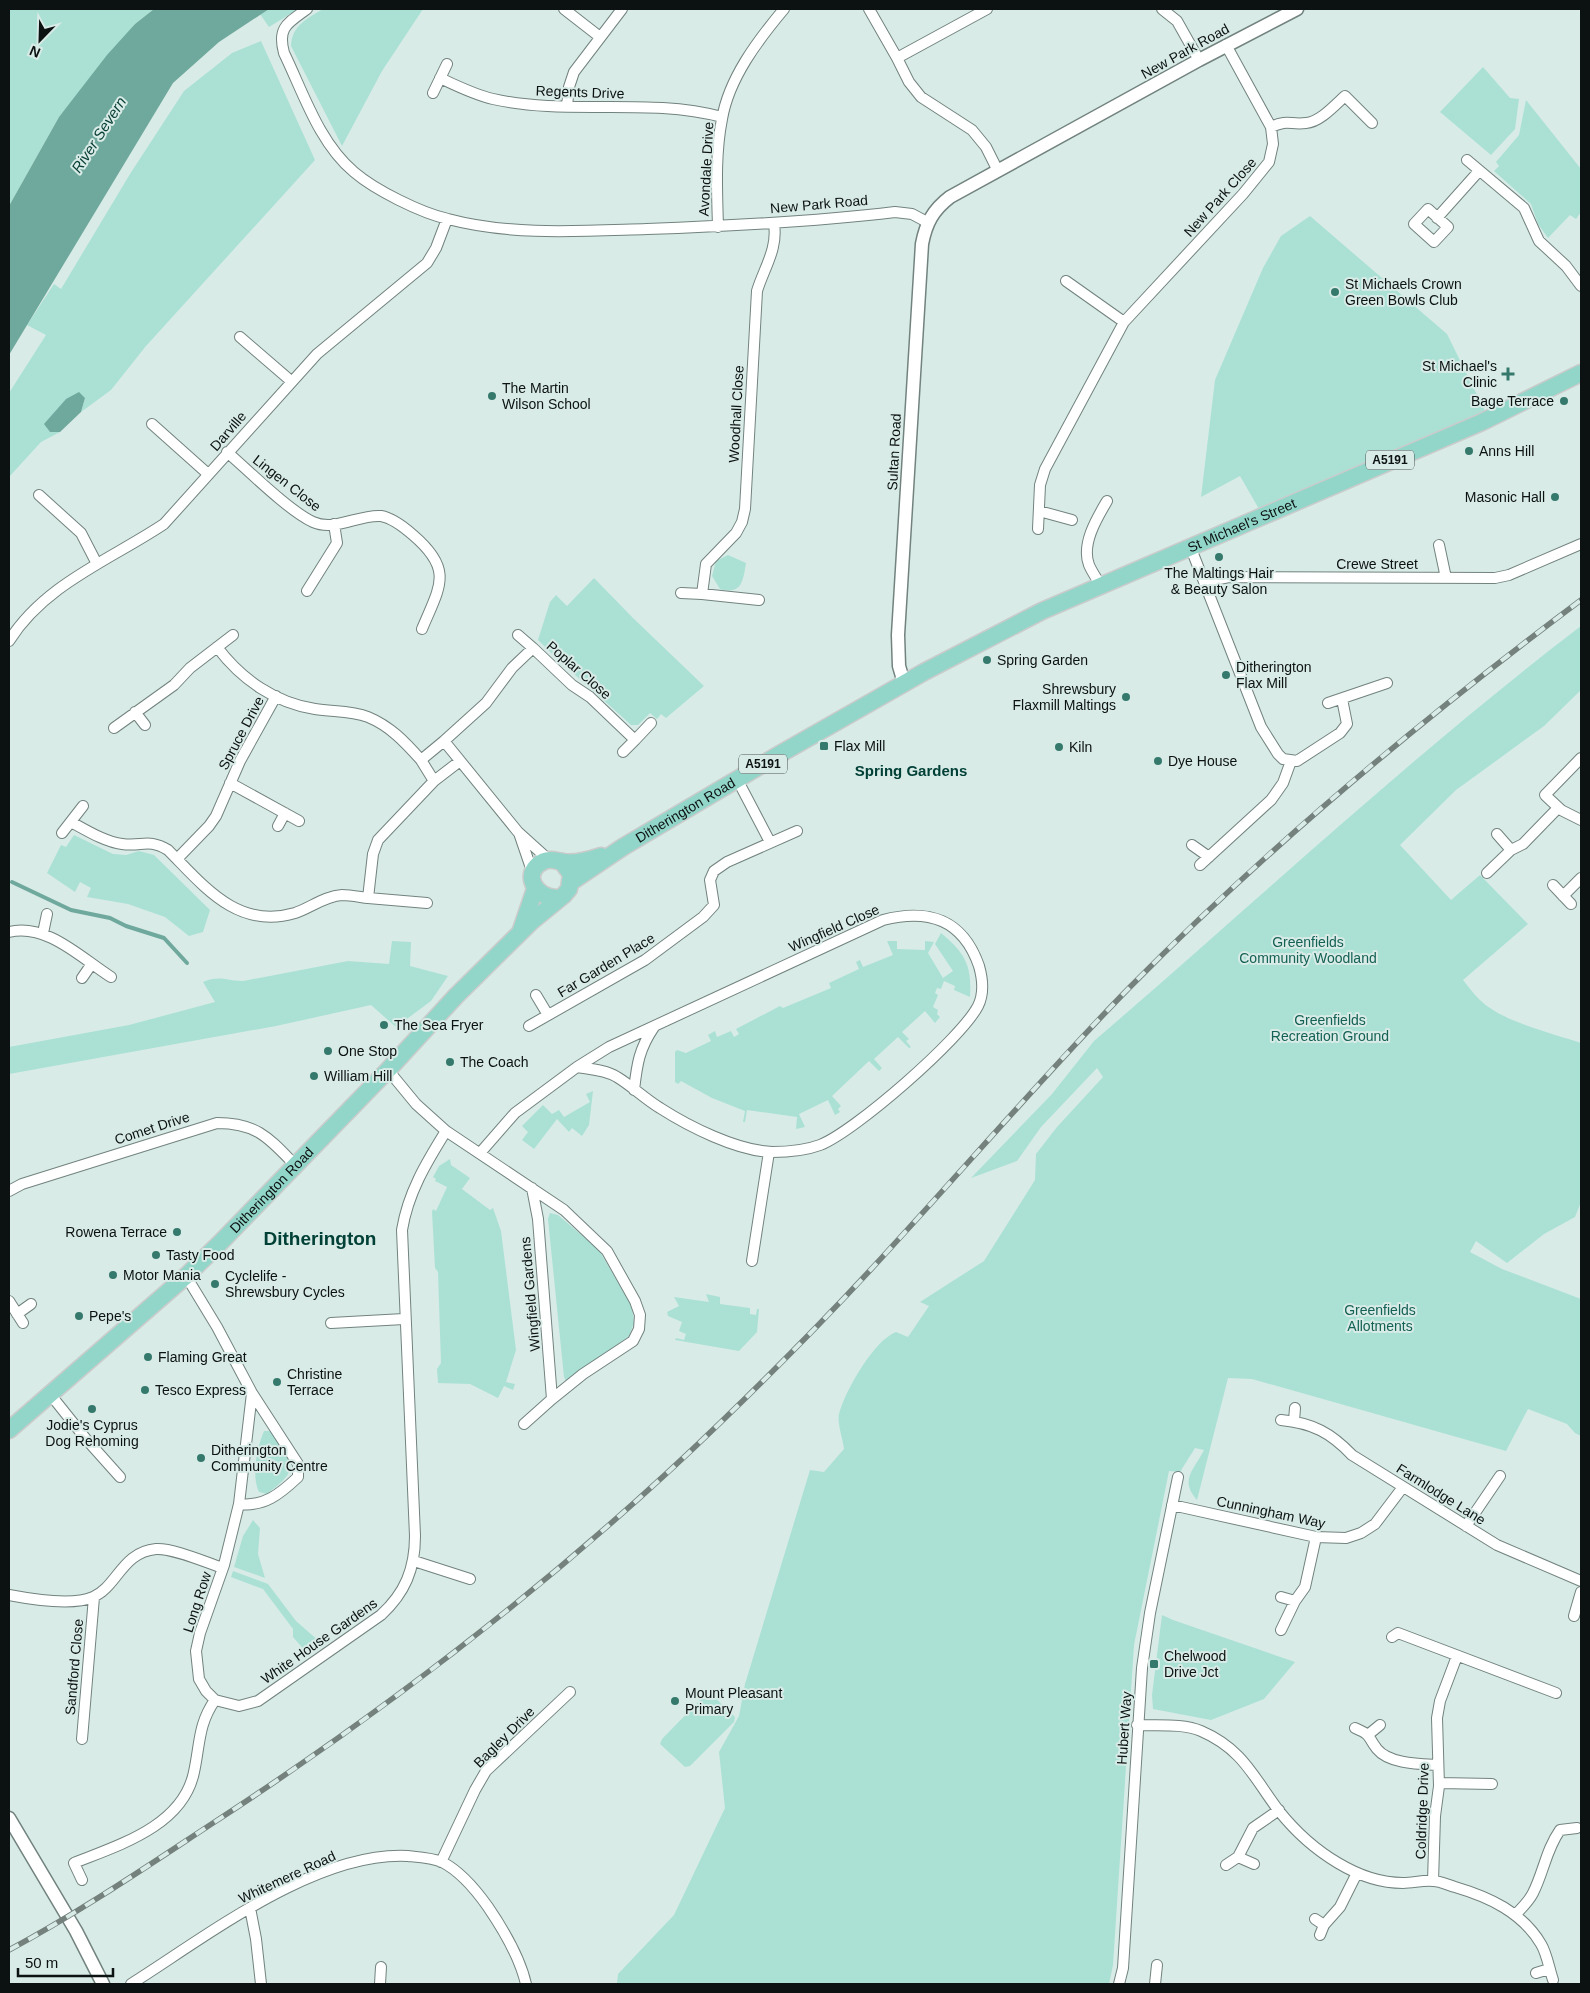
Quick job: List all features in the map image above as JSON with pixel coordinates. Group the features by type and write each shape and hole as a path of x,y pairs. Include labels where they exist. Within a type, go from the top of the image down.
{"main road":[{"name":"St Michael's Street","path":"904,683 1042,611 1482,422 1581,372"},
{"name":"Ditherington Road","path":"9,1430 186,1276 519,934 558,898 564,895 571,882 623,847 904,683"},
{"name":"Ditherington Road","path":"556,861 593,859 623,847"},
{"path":"558,898 541,895 534,881 542,862 556,861 571,874 571,882"},
{"name":"Ditherington Road","path":"519,934 534,881"}],"street":[{"name":"New Park Road","path":"308,9 289,23 282,31 280,39 284,53 319,126 333,150 354,173 411,205 447,219 497,227 535,230 604,231 774,224 895,212 912,214 928,222 941,204 950,197 1226,45 1297,9"},
{"path":"564,9 600,37"},
{"path":"567,106 568,87 574,72 622,9"},
{"name":"Avondale Drive","path":"718,227 718,154 722,117 732,86 762,35 784,9"},
{"path":"869,9 909,82 921,97 972,130 986,147 998,171"},
{"path":"897,58 986,9"},
{"path":"1162,9 1177,21 1199,60"},
{"name":"New Park Close","path":"1038,529 1040,485 1045,469 1124,322 1264,170 1269,162 1273,144 1271,127 1226,45"},
{"path":"433,93 447,64"},
{"name":"Regents Drive","path":"440,78 492,99 514,103 665,108 705,112 722,117"},
{"path":"1271,127 1286,121 1305,124 1313,121 1345,96 1372,123"},
{"path":"1467,160 1524,208 1539,241 1566,266 1581,286"},
{"path":"1437,218 1480,171"},
{"name":"Darville","path":"10,635 35,608 56,591 164,524 317,354 427,263 436,248 447,219"},
{"name":"Sultan Road","path":"904,683 899,666 898,635 922,244 928,222"},
{"name":"Woodhall Close","path":"702,594 706,564 736,533 742,522 745,510 757,291 774,248 774,224"},
{"path":"1066,281 1124,322"},
{"path":"240,338 291,381"},
{"path":"152,424 208,474"},
{"name":"Lingen Close","path":"227,452 294,509 314,522 334,524 381,516 400,524 428,548 441,570 439,589 422,628"},
{"path":"40,495 73,523 81,533 97,564"},
{"path":"1101,586 1090,566 1088,552 1094,526 1107,501"},
{"path":"1040,511 1072,520"},
{"path":"307,591 337,543 334,524"},
{"name":"Crewe Street","path":"1204,582 1230,578 1495,578 1581,544"},
{"path":"1439,545 1446,578"},
{"path":"1190,546 1260,726 1278,754 1291,761 1304,758 1345,729 1348,724 1342,698"},
{"path":"682,594 702,594 759,600"},
{"path":"114,728 174,685 190,668 233,635"},
{"path":"518,635 533,648"},
{"path":"217,647 238,672 276,696 301,706 349,711 366,716 392,730 421,760 434,781"},
{"name":"Poplar Close","path":"421,760 486,703 512,668 533,648 572,685 590,697 635,740"},
{"path":"1328,704 1387,683"},
{"name":"Spruce Drive","path":"177,860 209,826 276,696"},
{"path":"135,712 144,724"},
{"path":"623,752 651,723"},
{"path":"444,741 518,832 556,861"},
{"path":"1581,758 1545,795 1558,808 1581,820"},
{"path":"368,898 373,854 378,840 434,781 460,761"},
{"path":"1200,865 1271,800 1283,783 1291,761"},
{"path":"737,779 770,842 797,831"},
{"name":"Spruce Drive","path":"230,783 299,821"},
{"path":"62,833 83,806"},
{"path":"1487,873 1512,850 1523,844 1558,808"},
{"path":"278,826 285,813"},
{"path":"71,822 121,844 149,842 158,845 177,860 216,898 233,908 251,914 276,916 292,914 332,897 342,895 427,903"},
{"path":"518,832 534,881"},
{"path":"1497,834 1512,850"},
{"name":"Far Garden Place","path":"529,1026 645,960 703,917 712,909 715,902 709,884 714,871 727,862 770,842"},
{"path":"1192,845 1209,857"},
{"path":"1563,896 1581,878"},
{"path":"1553,885 1571,904"},
{"path":"43,934 47,914"},
{"name":"Wingfield Close","path":"480,1153 516,1113 577,1067 609,1047 884,920 916,914 933,917 950,924 963,936 973,951 983,986 978,1005 953,1039 848,1128 821,1144 797,1151 769,1152 745,1147 719,1138 660,1108 616,1076 598,1070 577,1067"},
{"path":"9,932 28,930 43,934 111,977"},
{"path":"82,978 91,964"},
{"path":"536,995 548,1015"},
{"path":"634,1090 637,1062 643,1043 655,1026"},
{"path":"388,1070 416,1104 446,1131 564,1210 607,1251 635,1301 640,1315 639,1329 633,1341 584,1374 524,1424"},
{"name":"Comet Drive","path":"9,1191 22,1184 217,1123 242,1125 256,1129 268,1137 295,1165"},
{"name":"White House Gardens","path":"215,1700 226,1704 248,1705 272,1691 393,1604 409,1579 414,1561 413,1496 404,1319 402,1230 405,1209 415,1186 446,1131"},
{"path":"752,1261 769,1152"},
{"name":"Wingfield Gardens","path":"532,1188 538,1219 552,1399"},
{"path":"186,1276 217,1326 252,1393 298,1464 298,1477 280,1495 254,1505 239,1504"},
{"path":"9,1302 23,1323"},
{"path":"17,1314 31,1304"},
{"path":"331,1322 404,1319"},
{"name":"Long Row","path":"215,1700 206,1691 199,1679 196,1650 223,1568 239,1504 252,1393"},
{"path":"50,1394 120,1477"},
{"path":"1294,1408 1294,1421"},
{"name":"Farmlodge Lane","path":"1281,1420 1294,1421 1333,1436 1352,1455 1497,1545 1581,1581"},
{"path":"1466,1526 1500,1476"},
{"name":"Hubert Way","path":"1119,1984 1123,1968 1137,1725 1150,1613 1178,1477"},
{"name":"Cunningham Way","path":"1172,1505 1316,1537 1346,1538 1361,1533 1375,1524 1403,1487"},
{"path":"1282,1630 1295,1601 1305,1587 1316,1537"},
{"path":"9,1595 44,1600 83,1600 94,1597 126,1564 141,1553 157,1549 223,1568"},
{"path":"414,1561 470,1579"},
{"path":"1574,1616 1581,1592"},
{"name":"Sandford Close","path":"82,1739 94,1597"},
{"path":"1281,1597 1295,1601"},
{"path":"1392,1637 1398,1633 1556,1693"},
{"name":"Coldridge Drive","path":"1433,1881 1435,1816 1439,1783 1437,1718 1440,1702 1457,1656"},
{"name":"Bagley Drive","path":"441,1862 486,1771 570,1692"},
{"path":"82,1880 74,1863 146,1831 172,1813 181,1802 194,1775 201,1723 215,1700"},
{"path":"1137,1725 1179,1727 1200,1731 1226,1745 1250,1767 1279,1810 1321,1851 1357,1873 1377,1880 1402,1883 1433,1881 1482,1894 1515,1915 1541,1944 1553,1980"},
{"path":"1369,1734 1380,1725"},
{"path":"1355,1728 1369,1734 1378,1750 1389,1758 1438,1765"},
{"path":"1439,1783 1492,1784"},
{"path":"1226,1865 1238,1857 1254,1828 1279,1810"},
{"path":"9,1818 76,1932 103,1984"},
{"path":"1515,1915 1533,1894 1559,1826 1577,1828"},
{"name":"Whitemere Road","path":"132,1984 250,1908 327,1870 364,1858 389,1855 416,1857 441,1862 477,1892 493,1914 518,1960 526,1984"},
{"path":"1238,1857 1254,1864"},
{"path":"1315,1919 1322,1930 1340,1907 1357,1873"},
{"path":"250,1908 261,1984"},
{"path":"1154,1984 1158,1964"},
{"path":"380,1984 381,1967"},
{"path":"1536,1972 1549,1969"}],"green space":[{"path":"9,9 154,9 135,24 59,117 9,206"},
{"path":"269,9 298,9 269,27 260,14"},
{"path":"323,9 423,9 382,71 342,146 291,46 294,33 301,23"},
{"path":"261,41 315,160 146,346 111,390 81,412 85,398 66,399 45,424 50,432 60,432 41,442 9,477 9,393 46,335 27,325 54,284 61,289 130,174 184,91 232,53"},
{"path":"1483,67 1510,98 1519,99 1515,129 1491,155 1440,112"},
{"path":"1526,100 1581,169 1581,212 1576,219 1570,215 1548,238 1538,224 1531,204 1494,171 1499,166 1496,162 1519,135"},
{"path":"1310,216 1447,334 1486,413 1259,509 1240,476 1201,497 1215,380 1263,268 1281,236"},
{"path":"728,555 746,563 742,581 733,590 720,589 712,576 716,561"},
{"path":"594,578 704,686 666,718 661,714 657,719 650,713 638,725 631,725 538,640 550,602 556,595 567,606"},
{"path":"1581,626 1581,690 1544,726 1456,790 1400,845 1451,900 1480,875 1528,924 1463,980 1475,995 1486,1005 1510,1019 1581,1043 1581,1202 1575,1217 1544,1234 1507,1263 1476,1241 1470,1252 1502,1269 1581,1299 1581,1436 1575,1433 1567,1424 1528,1409 1506,1451 1252,1379 1228,1378 1197,1500 1189,1487 1189,1481 1190,1475 1204,1450 1195,1448 1180,1472 1169,1471 1134,1645 1113,1965 1109,1984 617,1984 618,1974 674,1915 725,1808 719,1752 739,1716 745,1684 810,1470 824,1472 844,1449 839,1427 839,1414 847,1393 870,1355 887,1337 896,1332 908,1337 929,1306 920,1302 984,1261 1035,1180 1036,1154 1057,1127 1103,1077 1097,1068 1041,1127 1017,1161 971,1178 1052,1094 1094,1041 1395,777 1518,675"},
{"path":"74,835 113,854 126,855 139,851 154,855 210,910 203,932 189,936 165,917 128,904 87,897 91,888 80,882 75,892 47,873 61,845 66,847"},
{"path":"941,933 956,947 965,961 970,976 970,997 954,990 955,986 944,981 941,989 937,988 935,993 938,995 933,1007 938,1010 937,1014 940,1017 935,1023 925,1011 902,1032 909,1039 906,1041 911,1047 909,1048 898,1037 874,1059 882,1068 879,1071 869,1061 832,1096 841,1106 838,1109 840,1112 835,1115 828,1100 799,1114 805,1127 796,1129 797,1117 747,1110 745,1122 743,1122 745,1111 712,1098 681,1081 678,1084 675,1082 675,1052 677,1050 686,1053 711,1041 708,1035 715,1031 717,1037 731,1031 734,1037 739,1034 736,1029 780,1006 783,1008 831,988 829,983 859,969 856,962 860,960 863,967 893,955 887,941 897,941 897,949 925,950 925,941 934,942 928,953 943,978 953,971 935,944"},
{"path":"392,941 411,942 410,966 448,976 431,1001 396,1027 371,1005 276,1026 9,1074 9,1047 129,1025 215,1002 203,982 209,980 243,981 348,961 389,964"},
{"path":"593,1091 589,1125 582,1136 572,1128 569,1132 557,1119 534,1149 522,1140 528,1132 522,1126 543,1105 552,1114 559,1110 564,1117 590,1102 586,1094"},
{"path":"450,1159 451,1165 470,1178 462,1189 490,1210 493,1208 501,1231 516,1350 506,1382 515,1384 513,1390 504,1386 498,1398 470,1384 438,1383 437,1369 441,1363 438,1272 435,1268 432,1212 433,1209 436,1211 447,1187 435,1181 436,1179 433,1177 439,1166"},
{"path":"550,1213 558,1215 599,1250 632,1307 634,1323 629,1336 571,1380 566,1381 564,1377 548,1219"},
{"path":"706,1294 720,1297 720,1304 750,1308 750,1314 756,1315 757,1309 759,1309 757,1332 739,1351 675,1340 676,1338 684,1340 686,1334 679,1331 682,1322 668,1316 667,1312 679,1306 674,1297 709,1302"},
{"path":"264,1431 271,1431 290,1465 290,1471 286,1477 267,1494 259,1492 255,1478 257,1453"},
{"path":"253,1520 260,1528 258,1554 265,1578 234,1567 243,1536"},
{"path":"233,1571 268,1584 296,1621 320,1642 307,1653 293,1637 293,1629 263,1589 231,1577"},
{"path":"1162,1615 1295,1662 1264,1699 1211,1720 1153,1709 1152,1695"},
{"path":"710,1693 735,1717 734,1722 690,1766 685,1767 660,1744 662,1739 705,1695"}],"water":[{"name":"River Severn","path":"154,9 269,9 219,42 173,83 9,355 9,206 59,117 107,55 135,24"},
{"path":"79,392 85,398 81,412 60,432 50,432 44,424 66,399"}],"waterway":[{"path":"12,882 71,910 110,918 126,926 164,938 187,963"}],"railway":[{"path":"9,1950 87,1905 347,1732 477,1634 602,1531 721,1422 810,1334 1070,1050 1182,935 1236,884 1348,785 1463,691 1581,600"}],"place":[{"name":"St Michaels Crown Green Bowls Club","path":"1335,292"},
{"name":"St Michael's Clinic","path":"1508,374"},
{"name":"The Martin Wilson School","path":"492,396"},
{"name":"Bage Terrace","path":"1564,401"},
{"name":"Anns Hill","path":"1469,451"},
{"name":"Masonic Hall","path":"1555,497"},
{"name":"The Maltings Hair & Beauty Salon","path":"1219,557"},
{"name":"Spring Garden","path":"987,660"},
{"name":"Ditherington Flax Mill","path":"1226,675"},
{"name":"Shrewsbury Flaxmill Maltings","path":"1126,697"},
{"name":"Flax Mill","path":"824,746"},
{"name":"Kiln","path":"1059,747"},
{"name":"Dye House","path":"1158,761"},
{"name":"The Sea Fryer","path":"384,1025"},
{"name":"One Stop","path":"328,1051"},
{"name":"The Coach","path":"450,1062"},
{"name":"William Hill","path":"314,1076"},
{"name":"Rowena Terrace","path":"177,1232"},
{"name":"Tasty Food","path":"156,1255"},
{"name":"Motor Mania","path":"113,1275"},
{"name":"Cyclelife - Shrewsbury Cycles","path":"215,1284"},
{"name":"Pepe's","path":"79,1316"},
{"name":"Flaming Great","path":"148,1357"},
{"name":"Christine Terrace","path":"277,1382"},
{"name":"Tesco Express","path":"145,1390"},
{"name":"Jodie's Cyprus Dog Rehoming","path":"92,1409"},
{"name":"Ditherington Community Centre","path":"201,1458"},
{"name":"Chelwood Drive Jct","path":"1154,1664"},
{"name":"Mount Pleasant Primary","path":"675,1701"}],"district":[{"name":"Spring Gardens","path":"911,771"},
{"name":"Ditherington","path":"320,1238"}],"park label":[{"name":"Greenfields Community Woodland","path":"1308,950"},
{"name":"Greenfields Recreation Ground","path":"1330,1028"},
{"name":"Greenfields Allotments","path":"1380,1318"}]}
